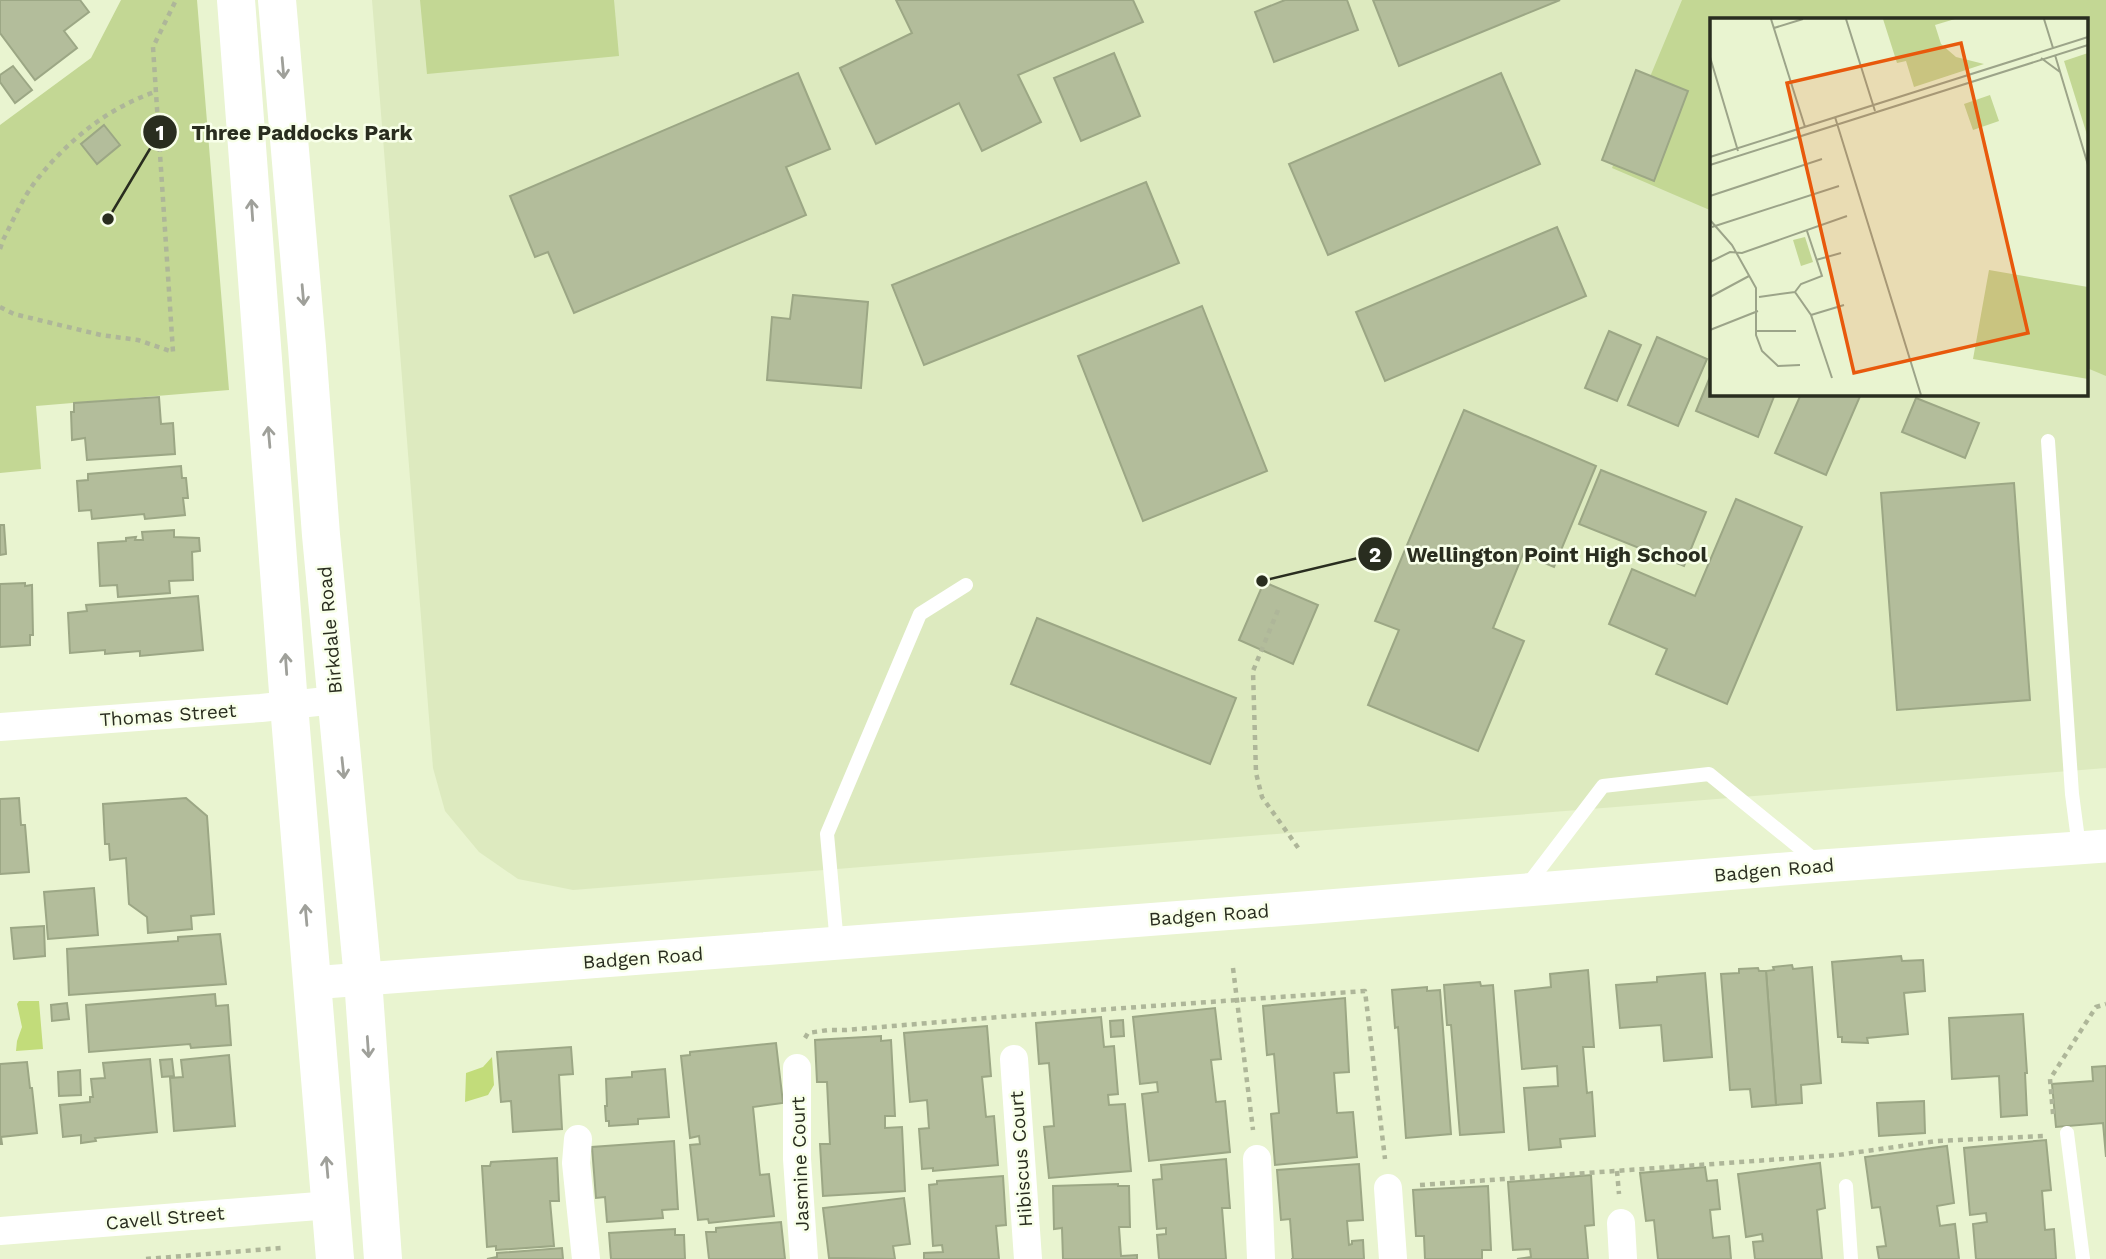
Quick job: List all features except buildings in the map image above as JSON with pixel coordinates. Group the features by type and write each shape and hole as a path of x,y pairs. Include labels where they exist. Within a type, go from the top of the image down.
{"main road":[{"path":"236,0 289,705 335,1259"},
{"name":"Birkdale Road","path":"277,0 321,535 363,979 383,1259"}],"street":[{"name":"Thomas Street","path":"0,727 336,700"},
{"name":"Badgen Road","path":"312,983 2093,847"},
{"name":"Hibiscus Court","path":"1014,1059 1028,1259"},
{"name":"Jasmine Court","path":"796,1068 797,1159 804,1259"},
{"path":"578,1139 576,1163 586,1259"},
{"path":"1257,1159 1261,1259"},
{"path":"1388,1188 1393,1259"},
{"name":"Cavell Street","path":"0,1231 331,1205"},
{"path":"1621,1223 1623,1259"}],"lane":[{"path":"2048,441 2072,794 2093,847"},
{"path":"837,944 827,834 920,614 966,585"},
{"path":"1523,890 1603,786 1709,774 1822,866"},
{"path":"2061,1134 2083,1259"},
{"path":"1846,1186 1851,1259"}],"path":[{"path":"0,307 14,314 101,335 138,340 173,352 153,47 176,0"},
{"path":"0,249 34,183 77,137 138,97 155,92"},
{"path":"1278,610 1253,671 1256,772 1262,797 1299,849"},
{"path":"1233,968 1257,1159"},
{"path":"796,1068 799,1049 808,1033 828,1030 1365,991 1388,1188 1838,1155 1937,1141 2061,1134"},
{"path":"2054,1124 2050,1079 2096,1007 2106,1004"},
{"path":"146,1259 281,1248"}],"shaded area":[{"path":"121,0 197,0 229,390 36,406 41,469 0,473 0,125 91,58"},
{"path":"372,0 2106,0 2106,768 573,890 518,879 479,852 445,811 433,768"},
{"path":"420,0 614,0 619,56 427,74"},
{"path":"1682,0 2106,0 2106,376 2088,368 2088,18 1710,18 1710,210 1612,168"},
{"path":"19,1001 39,1001 43,1049 16,1051 22,1027 17,1004"},
{"path":"492,1057 494,1085 488,1095 465,1102 466,1073 483,1067"}],"place":[{"name":"Three Paddocks Park","path":"108,219"},
{"name":"Wellington Point High School","path":"1262,581"}]}
